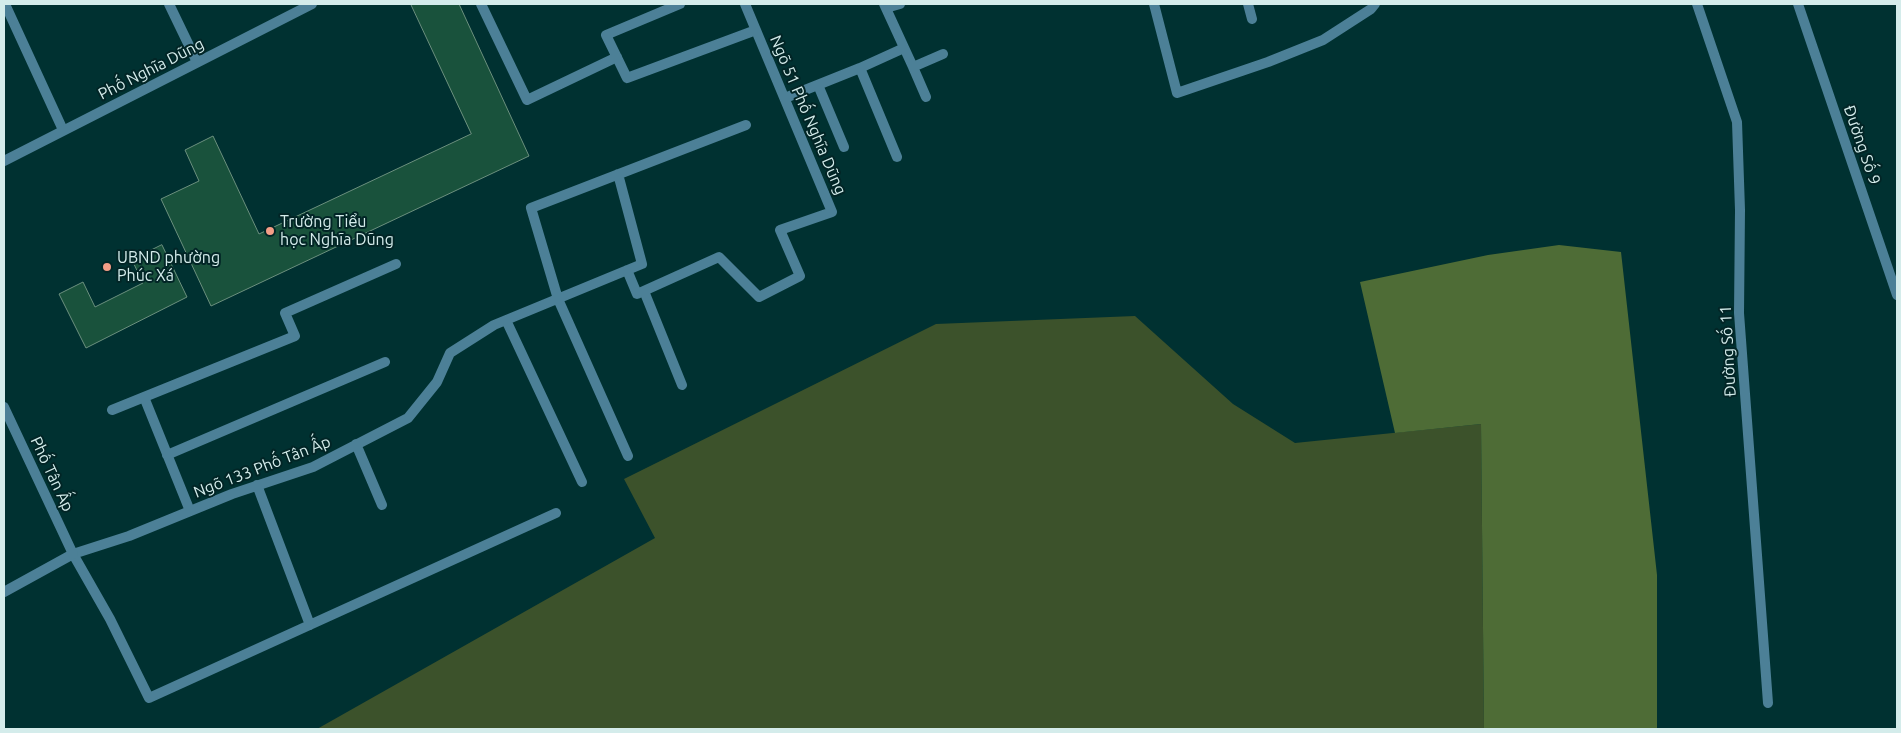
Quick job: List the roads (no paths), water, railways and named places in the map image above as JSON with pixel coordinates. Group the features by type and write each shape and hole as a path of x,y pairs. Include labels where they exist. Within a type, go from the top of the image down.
{"street":[{"path":"5,4 63,130"},
{"path":"169,4 197,62"},
{"name":"Phố Nghĩa Dũng","path":"4,161 312,4"},
{"path":"481,4 527,100 617,57"},
{"name":"Ngõ 51 Phố Nghĩa Dũng","path":"680,4 606,35 627,78 756,30"},
{"name":"Ngõ 51 Phố Nghĩa Dũng","path":"644,291 719,257 759,297 800,276 780,230 832,212 745,4"},
{"path":"900,4 885,6 926,97"},
{"path":"1154,4 1177,93 1268,62 1323,40 1371,9 1375,4"},
{"path":"1248,4 1252,19"},
{"name":"Đường Số 11","path":"1697,4 1737,122 1740,210 1739,313 1768,702"},
{"name":"Đường Số 9","path":"1798,4 1897,296"},
{"path":"785,98 904,48"},
{"path":"913,67 943,54"},
{"path":"860,68 897,157"},
{"path":"818,85 844,147"},
{"path":"628,456 558,299 531,208 746,125"},
{"name":"Ngõ 133 Phố Tân Ấp","path":"4,592 73,554 129,536 257,486 313,467 408,418 437,382 450,353 494,325 642,264 618,174"},
{"path":"112,410 295,336 285,313 396,264"},
{"path":"627,270 637,294 644,291 682,385"},
{"path":"506,320 582,482"},
{"path":"167,455 385,362"},
{"path":"144,397 190,512"},
{"name":"Phố Tân Ấp","path":"4,407 73,554 110,619 149,698 310,625"},
{"path":"356,444 382,505"},
{"path":"257,486 310,625 556,513"}],"place":[{"name":"Trường Tiểu học Nghĩa Dũng","path":"270,231"},
{"name":"UBND phường Phúc Xá","path":"107,267"}]}
